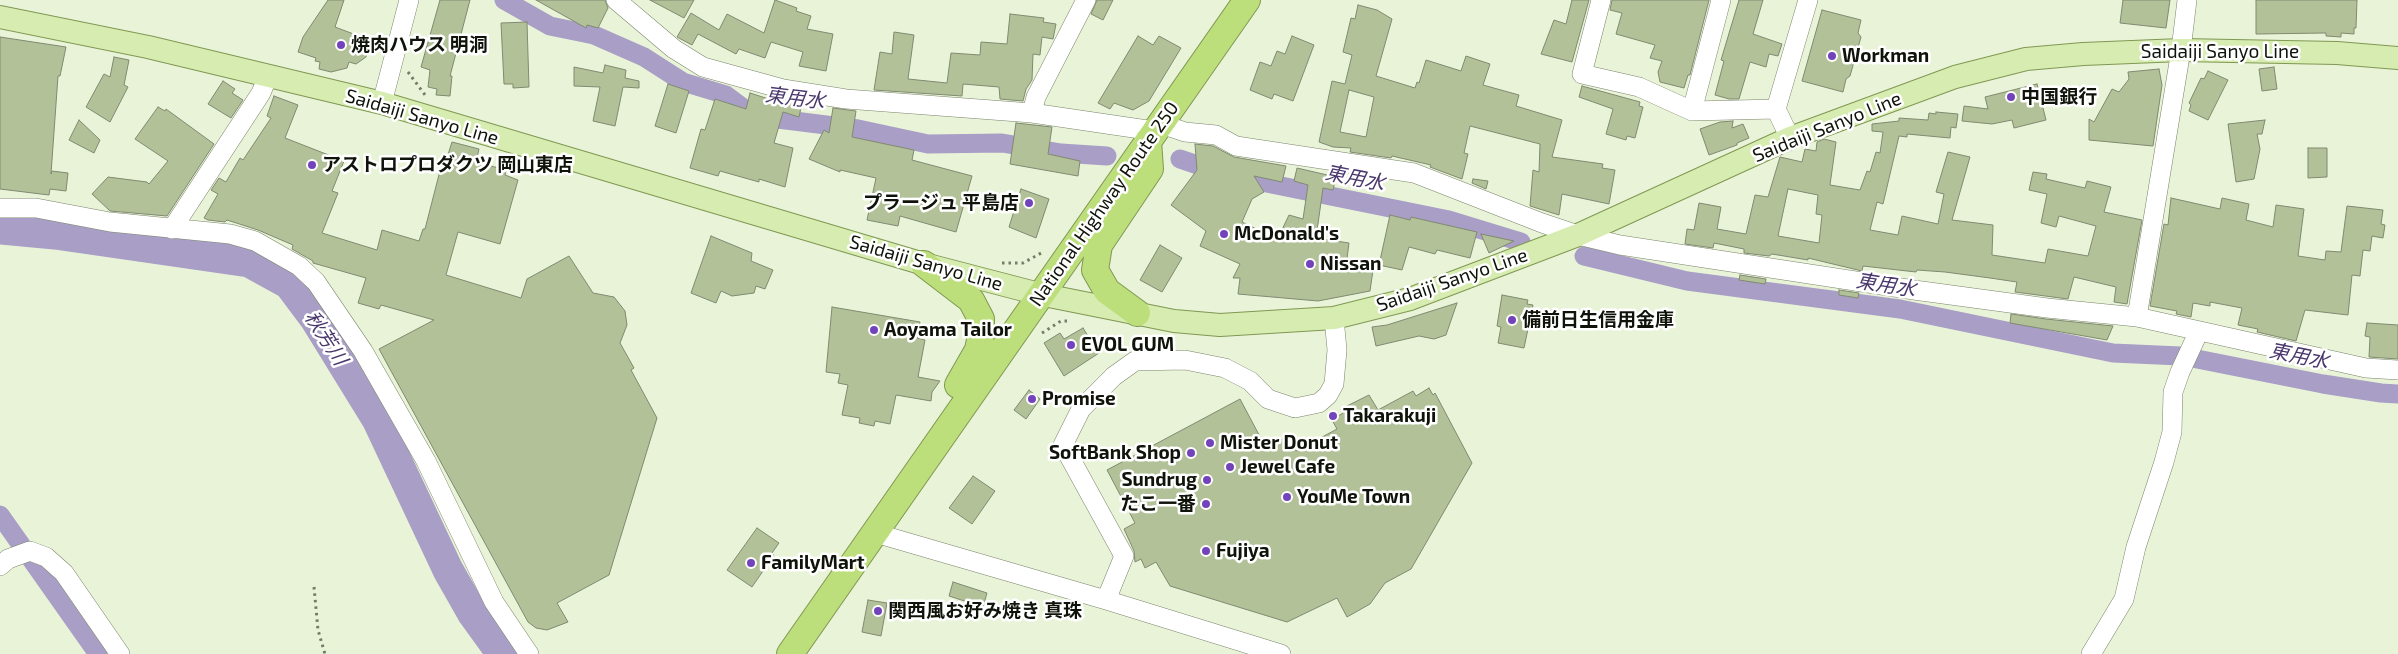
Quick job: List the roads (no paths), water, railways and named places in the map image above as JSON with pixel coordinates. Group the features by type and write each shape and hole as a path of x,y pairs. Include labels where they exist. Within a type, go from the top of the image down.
{"highway":[{"name":"National Highway Route 250","path":"790,654 1247,0"},
{"path":"1137,313 1106,291 1099,281 1095,270 1095,263 1099,245 1150,170 1154,132"},
{"path":"908,486 923,438 972,364 981,335 980,319 971,300 924,264"}],"main road":[{"name":"Saidaiji Sanyo Line","path":"0,17 148,47 382,103 924,264 1040,294 1174,321 1220,325 1334,318 1410,299 1578,235 1790,138 1955,77 2026,59 2083,54 2181,50 2337,53 2397,60"}],"street":[{"path":"382,103 409,0"},
{"path":"616,0 674,49 703,67 783,89 846,99 1032,113 1154,132 1185,132 1216,136 1236,146 1414,173 1578,235 1620,245 1914,290 2047,308 2137,317 2366,368 2398,370"},
{"path":"1032,113 1036,97 1086,0"},
{"path":"1601,0 1582,74 1639,87 1692,110 1776,109"},
{"path":"1692,110 1721,0"},
{"path":"1790,138 1776,109 1808,0"},
{"path":"2137,317 2181,50 2186,0"},
{"path":"172,230 261,93 268,76"},
{"path":"0,208 36,208 110,222 172,230 230,234 255,241 299,266 316,282 363,351 426,462 494,602 529,654"},
{"path":"1106,600 1124,556 1063,445 1081,409 1114,376 1135,361 1155,360 1184,360 1225,368 1250,381 1268,399 1295,408 1318,403 1328,395 1334,384 1337,350 1334,318"},
{"path":"2091,654 2124,599 2136,547 2172,432 2174,392 2180,372 2199,331"},
{"path":"875,533 1106,600 1281,654"},
{"path":"0,566 8,560 30,551 46,557 64,573 120,654"}],"waterway":[{"name":"東用水","path":"504,0 550,26 594,35 644,57 683,82 726,95 754,116 858,129 928,144 1002,143 1061,153 1107,156"},
{"name":"東用水","path":"1180,159 1227,175 1449,220 1521,242"},
{"name":"秋芳川","path":"0,229 55,234 249,262 289,284 316,320 377,419 448,570 473,614 502,654"},
{"name":"東用水","path":"1584,256 1687,281 1900,309 2113,353 2180,356"},
{"name":"東用水","path":"2192,358 2323,384 2398,394"},
{"path":"0,515 98,654"}],"place":[{"name":"焼肉ハウス 明洞","path":"341,45"},
{"name":"Workman","path":"1832,56"},
{"name":"中国銀行","path":"2011,97"},
{"name":"アストロプロダクツ 岡山東店","path":"312,165"},
{"name":"プラージュ 平島店","path":"1029,203"},
{"name":"McDonald's","path":"1224,234"},
{"name":"Nissan","path":"1310,264"},
{"name":"備前日生信用金庫","path":"1512,320"},
{"name":"Aoyama Tailor","path":"874,330"},
{"name":"EVOL GUM","path":"1071,345"},
{"name":"Promise","path":"1032,399"},
{"name":"Takarakuji","path":"1333,416"},
{"name":"Mister Donut","path":"1210,443"},
{"name":"SoftBank Shop","path":"1191,453"},
{"name":"Jewel Cafe","path":"1230,467"},
{"name":"Sundrug","path":"1207,480"},
{"name":"YouMe Town","path":"1287,497"},
{"name":"たこ一番","path":"1206,504"},
{"name":"Fujiya","path":"1206,551"},
{"name":"FamilyMart","path":"751,563"},
{"name":"関西風お好み焼き 真珠","path":"878,611"}]}
